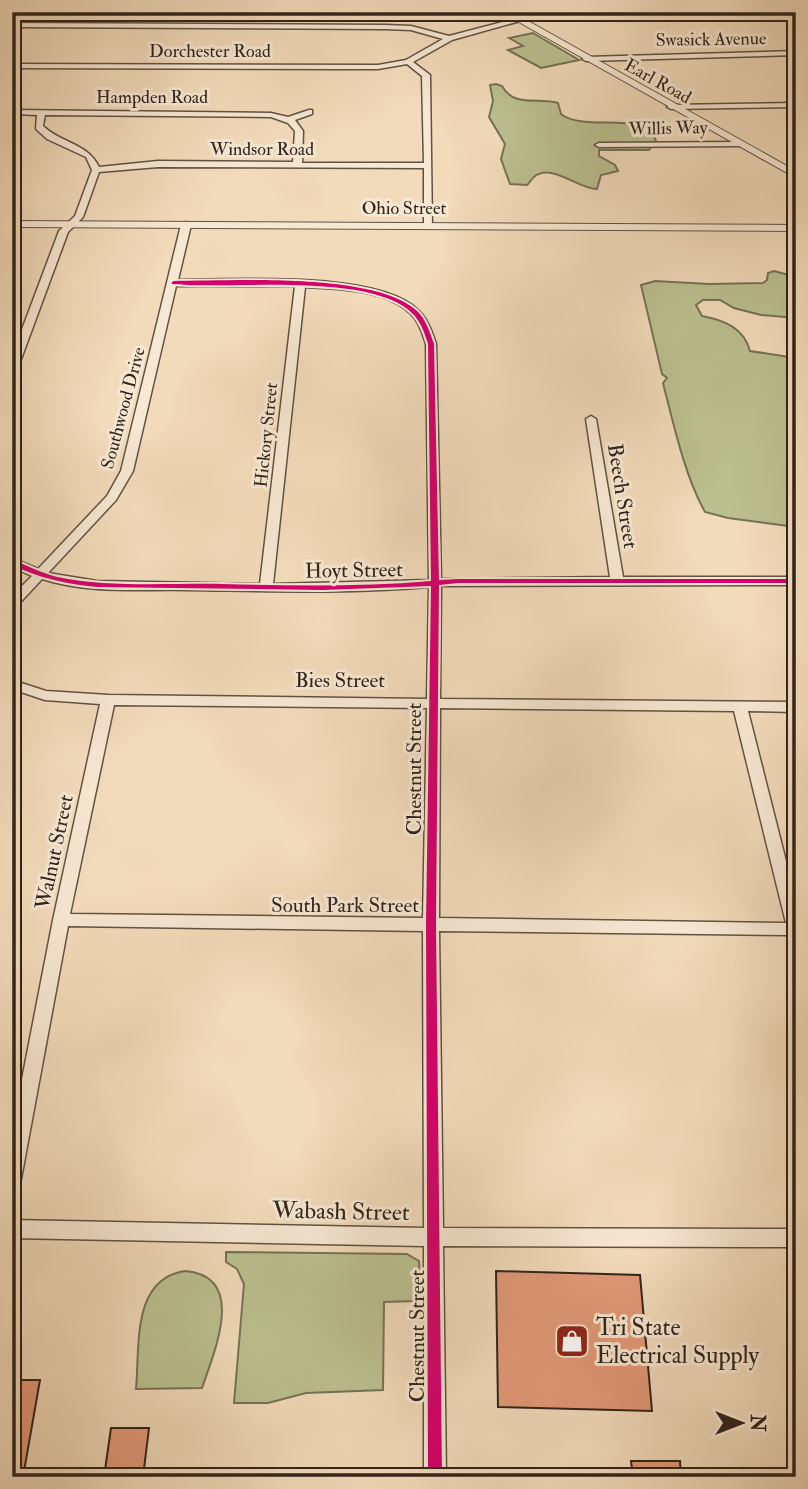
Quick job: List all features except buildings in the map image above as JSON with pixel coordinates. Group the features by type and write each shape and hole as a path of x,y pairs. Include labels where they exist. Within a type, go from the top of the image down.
{"street":[{"path":"429,226 426,75 408,62 449,38 511,15 548,12"},
{"name":"Earl Road","path":"511,15 796,175"},
{"path":"13,26 398,27 449,38"},
{"name":"Swasick Avenue","path":"586,59 796,53"},
{"name":"Dorchester Road","path":"12,66 378,67 408,62"},
{"path":"671,107 796,105"},
{"name":"Hampden Road","path":"12,112 242,113 291,119 309,112"},
{"path":"12,370 64,231 79,217 96,170 89,155 50,137 39,127 41,112"},
{"path":"291,119 301,134 298,165"},
{"name":"Willis Way","path":"599,145 737,144"},
{"name":"Windsor Road","path":"96,170 158,164 428,166"},
{"name":"Ohio Street","path":"12,224 796,228"},
{"name":"Southwood Drive","path":"12,604 112,498 127,471 186,225"},
{"name":"Chestnut Street","path":"174,283 347,287 387,295 413,310 426,328 431,344 435,583 431,923 435,1477"},
{"name":"Hickory Street","path":"266,588 300,285"},
{"name":"Beech Street","path":"591,419 617,580"},
{"name":"Hoyt Street","path":"12,562 40,575 75,583 266,588 411,587 435,583 617,580 796,581"},
{"name":"Bies Street","path":"12,684 45,695 108,699 796,707"},
{"name":"Walnut Street","path":"12,1179 61,920 108,699"},
{"path":"740,707 795,931"},
{"name":"South Park Street","path":"61,920 431,923 795,931"},
{"name":"Wabash Street","path":"12,1229 434,1237 796,1238"}],"green space":[{"path":"533,33 579,60 541,68 508,50 523,46 509,38"},
{"path":"496,84 513,97 558,103 561,114 571,119 642,126 651,132 656,142 649,150 599,150 599,156 615,165 618,171 601,175 597,189 549,173 541,173 527,185 510,184 501,159 505,144 489,117 493,101 490,85"},
{"path":"774,271 796,277 796,318 761,315 734,308 720,300 703,300 696,305 702,316 718,320 738,331 750,351 796,358 796,527 728,518 705,512 691,483 680,449 663,383 667,378 662,374 641,285 655,281 763,283 767,280 768,273"},
{"path":"226,1252 407,1254 419,1261 421,1296 416,1301 384,1302 383,1390 306,1393 268,1403 234,1403 244,1284 237,1269 226,1262"},
{"path":"185,1271 204,1276 216,1286 221,1301 219,1336 202,1388 136,1389 139,1335 147,1301 155,1287 168,1277"}],"cycle path":[{"path":"174,283 300,284 368,291 395,299 414,311 431,344 435,583 431,923 435,1477"},
{"path":"12,562 32,572 74,583 119,586 322,588 458,581 796,581"}],"place":[{"name":"Tri State Electrical Supply","path":"572,1341"}]}
